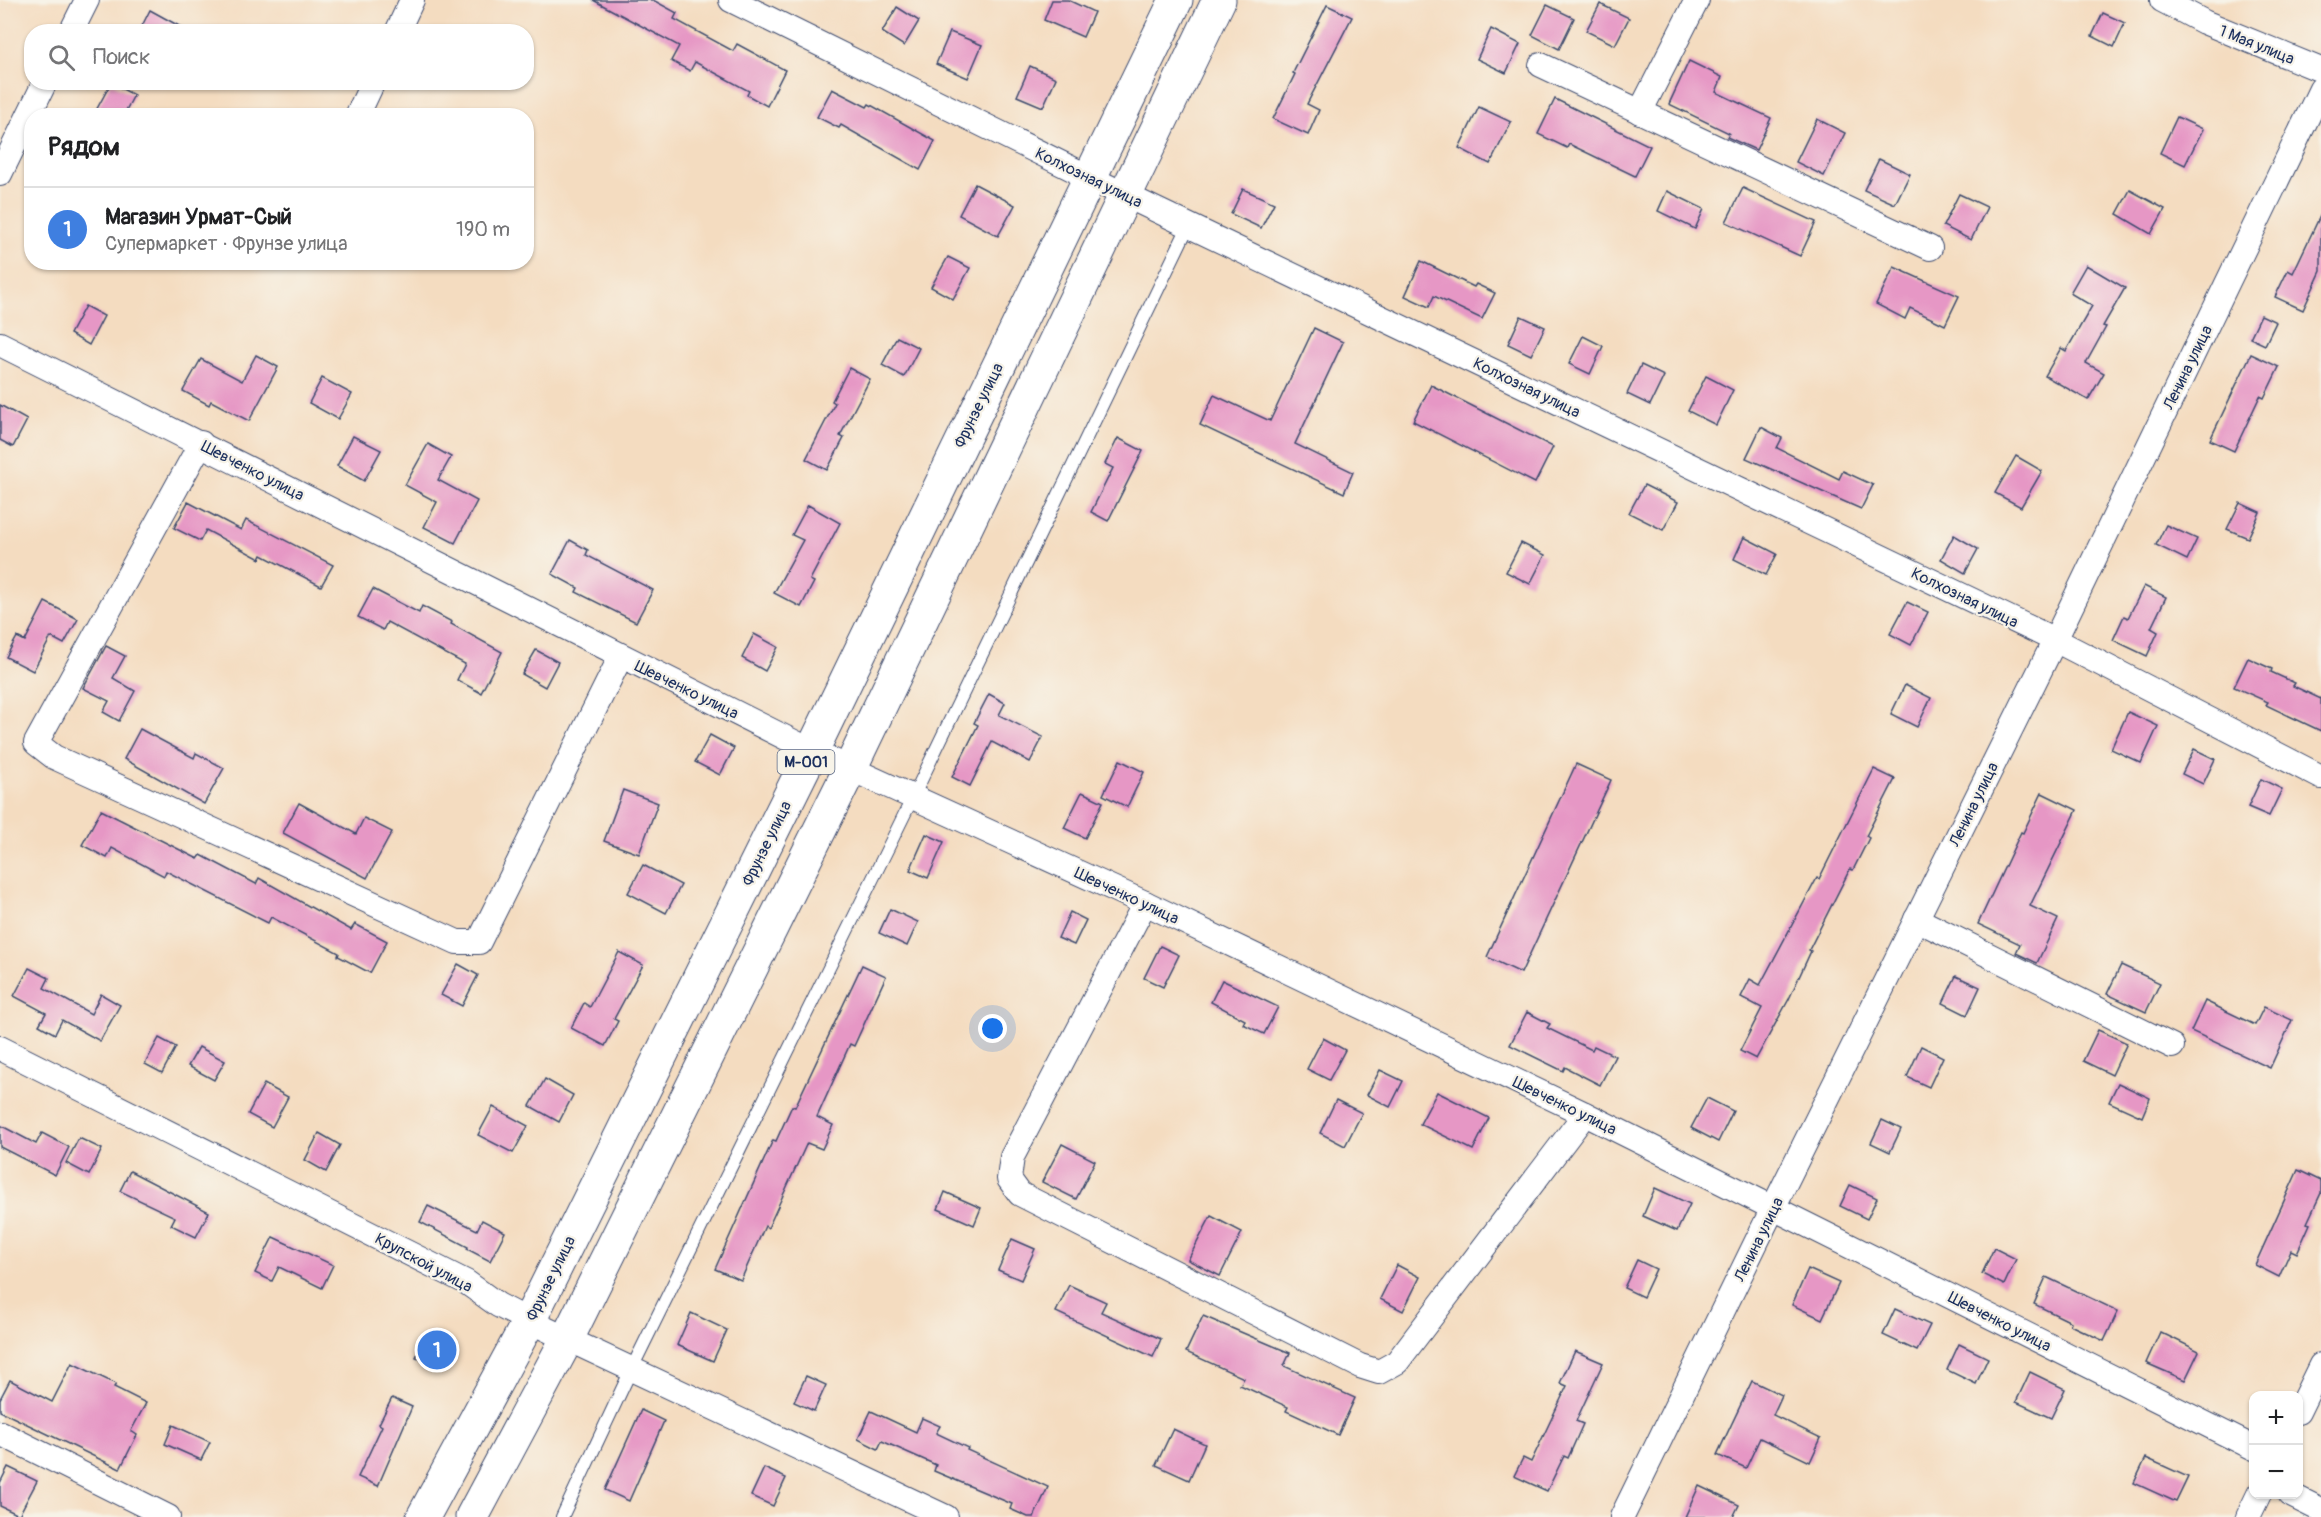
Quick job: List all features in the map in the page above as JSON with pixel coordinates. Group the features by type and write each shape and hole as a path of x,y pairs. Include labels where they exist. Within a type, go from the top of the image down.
{"main road":[{"name":"Фрунзе улица","path":"423,1517 529,1321 812,751 1176,0"},
{"name":"M-001","path":"472,1517 567,1339 850,769 1219,0"}],"street":[{"path":"75,24 87,0"},
{"path":"401,24 412,0"},
{"name":"Колхозная улица","path":"731,0 1125,195 2055,640 2321,777"},
{"path":"1640,112 1697,0"},
{"name":"1 Мая улица","path":"2162,0 2204,22 2321,70"},
{"path":"1541,65 1930,248"},
{"name":"Ленина улица","path":"1622,1517 2055,640 2321,89"},
{"path":"32,108 41,90"},
{"path":"361,108 369,90"},
{"path":"0,174 24,125"},
{"name":"Шевченко улица","path":"0,344 812,751 1145,903 1585,1114 2249,1446"},
{"path":"201,443 36,743 54,757 457,942 479,942 621,657"},
{"path":"1145,903 1012,1157 1009,1179 1020,1194 1360,1366 1379,1372 1397,1362 1585,1114"},
{"path":"1916,920 2172,1046"},
{"name":"Крупской улица","path":"0,1048 466,1281 498,1305 529,1321 946,1517"},
{"path":"2303,1402 2321,1365"},
{"path":"0,1433 168,1517"},
{"path":"2248,1517 2257,1499"},
{"path":"2299,1499 2321,1510"}],"lane":[{"path":"562,1517 631,1370 913,797 1189,225"}],"building":[{"path":"593,0 653,0 677,13 674,19 733,51 737,44 785,70 767,106 747,95 749,91 695,62 690,71 671,61 679,46"},
{"path":"1052,0 1068,0 1094,12 1083,37 1044,20"},
{"path":"1600,4 1629,18 1615,45 1586,31"},
{"path":"1327,5 1352,17 1307,104 1319,110 1308,135 1273,119"},
{"path":"1547,5 1574,18 1559,49 1532,35"},
{"path":"897,7 919,21 904,46 882,32"},
{"path":"150,10 175,24 143,24"},
{"path":"2103,13 2125,23 2114,47 2092,36"},
{"path":"1491,29 1520,44 1506,73 1477,59"},
{"path":"950,32 982,45 968,78 936,64"},
{"path":"1689,61 1722,77 1716,92 1771,118 1756,150 1727,137 1729,133 1669,104"},
{"path":"1030,66 1056,78 1043,107 1017,96"},
{"path":"832,89 867,107 869,104 935,141 920,170 841,125 839,128 817,117"},
{"path":"107,90 124,90 134,95 127,108 97,108"},
{"path":"1555,99 1650,146 1635,176 1569,144 1567,148 1538,134"},
{"path":"1479,107 1511,122 1490,164 1459,148"},
{"path":"2177,117 2203,129 2185,165 2160,153"},
{"path":"1817,119 1845,133 1824,176 1796,162"},
{"path":"1879,159 1910,174 1895,204 1864,190"},
{"path":"975,184 1015,205 998,236 959,215"},
{"path":"1743,188 1816,222 1800,256 1726,222"},
{"path":"1243,189 1274,203 1261,228 1231,214"},
{"path":"2130,190 2165,209 2151,234 2117,214"},
{"path":"1667,191 1704,209 1695,229 1658,211"},
{"path":"1959,194 1987,207 1971,240 1943,226"},
{"path":"2321,214 2321,271 2303,310 2275,297 2288,270 2293,273"},
{"path":"948,257 970,268 953,299 931,287"},
{"path":"1421,261 1474,287 1476,284 1495,293 1482,319 1434,296 1429,307 1405,296"},
{"path":"2086,265 2125,288 2103,326 2106,327 2086,363 2104,373 2088,400 2045,376 2061,348 2066,351 2092,306 2070,293"},
{"path":"1894,267 1959,296 1945,325 1910,308 1905,319 1876,304"},
{"path":"85,306 104,316 89,345 70,334"},
{"path":"2261,315 2276,322 2265,345 2250,338"},
{"path":"1521,316 1545,327 1531,355 1508,344"},
{"path":"1314,328 1343,342 1295,444 1353,472 1344,493 1200,425 1214,395 1270,421"},
{"path":"1583,336 1603,346 1590,374 1569,364"},
{"path":"897,337 919,348 904,377 882,365"},
{"path":"2251,354 2279,367 2264,398 2260,396 2234,451 2210,440"},
{"path":"256,355 278,367 249,421 211,401 209,405 183,391 201,359 242,381"},
{"path":"1641,365 1664,376 1650,405 1627,394"},
{"path":"849,368 870,379 840,436 844,438 827,470 806,459 835,403 832,401"},
{"path":"1706,376 1733,390 1716,425 1688,411"},
{"path":"322,378 352,394 338,419 309,403"},
{"path":"1431,385 1553,447 1535,483 1413,421"},
{"path":"0,405 27,420 13,447 0,440"},
{"path":"1761,427 1782,438 1777,448 1839,479 1843,471 1873,485 1861,509 1746,458"},
{"path":"353,436 381,450 364,481 337,466"},
{"path":"1118,438 1143,451 1108,521 1091,512 1113,468 1105,464"},
{"path":"428,444 451,457 438,480 477,501 455,543 424,527 437,502 405,485"},
{"path":"2016,456 2042,471 2021,507 1995,493"},
{"path":"1644,485 1678,502 1663,530 1629,513"},
{"path":"188,502 241,530 246,520 333,565 321,586 262,555 260,559 206,530 200,541 174,528"},
{"path":"2240,503 2260,512 2248,538 2227,529"},
{"path":"808,505 840,523 810,580 814,582 801,607 774,593 803,540 792,535"},
{"path":"2166,525 2197,539 2187,560 2156,545"},
{"path":"1954,535 1978,549 1965,573 1941,559"},
{"path":"1744,537 1777,554 1766,575 1734,559"},
{"path":"570,540 588,550 586,555 653,590 636,622 576,592 578,588 552,574"},
{"path":"1521,543 1545,555 1530,584 1506,572"},
{"path":"2144,586 2166,597 2151,628 2158,632 2147,656 2113,640 2124,616 2128,618"},
{"path":"373,589 419,613 422,606 502,652 481,693 457,680 465,664 387,622 383,630 358,617"},
{"path":"45,602 78,619 64,644 51,637 33,671 6,657 17,637 25,641"},
{"path":"1907,602 1928,612 1911,645 1890,634"},
{"path":"754,634 778,647 765,671 742,658"},
{"path":"106,646 125,656 113,678 135,691 119,721 103,712 109,701 83,688"},
{"path":"536,650 558,662 545,687 522,674"},
{"path":"2248,658 2295,683 2293,686 2321,699 2321,731 2266,705 2268,702 2234,687"},
{"path":"1905,685 1931,698 1917,727 1891,714"},
{"path":"989,694 1005,703 999,715 1043,737 1030,762 992,742 970,786 952,777 978,725 974,723"},
{"path":"2128,712 2158,726 2141,763 2111,749"},
{"path":"140,729 194,758 196,753 224,768 204,804 124,759"},
{"path":"710,735 734,748 720,775 695,762"},
{"path":"2194,749 2215,759 2203,784 2182,774"},
{"path":"1120,760 1144,772 1127,807 1103,795"},
{"path":"1576,764 1611,780 1521,973 1487,957"},
{"path":"1874,769 1895,779 1866,836 1869,838 1853,870 1850,869 1809,950 1811,951 1789,999 1756,1059 1740,1051 1762,1008 1741,997 1750,979 1760,985 1817,878 1819,879"},
{"path":"2261,779 2282,789 2269,816 2248,807"},
{"path":"623,790 658,803 639,854 604,841"},
{"path":"1082,792 1103,802 1085,838 1064,828"},
{"path":"2042,793 2077,810 2030,906 2058,919 2037,963 2016,953 2020,944 1978,924"},
{"path":"299,803 356,834 364,818 392,832 367,878 283,833"},
{"path":"101,810 198,859 201,855 256,884 259,878 351,930 355,924 387,941 370,973 338,956 339,953 271,917 268,923 166,871 164,876 112,848 107,858 82,845"},
{"path":"926,834 944,842 928,878 910,870"},
{"path":"643,865 681,885 666,913 628,893"},
{"path":"890,909 918,922 907,946 879,933"},
{"path":"1070,912 1086,920 1074,945 1058,938"},
{"path":"1160,946 1179,955 1163,987 1144,978"},
{"path":"619,952 643,965 614,1019 618,1021 605,1046 571,1028 584,1003 590,1007"},
{"path":"458,964 478,975 462,1006 441,995"},
{"path":"862,965 886,976 854,1046 850,1044 817,1117 833,1125 822,1149 807,1143 768,1228 765,1226 741,1280 715,1269 773,1140 776,1141 792,1106 795,1107"},
{"path":"2121,965 2160,983 2146,1012 2107,994"},
{"path":"29,968 49,978 44,988 91,1014 101,994 120,1005 100,1041 62,1020 55,1034 39,1025 46,1013 14,996"},
{"path":"1956,976 1980,987 1967,1015 1943,1003"},
{"path":"1222,980 1278,1007 1264,1034 1243,1024 1245,1020 1211,1002"},
{"path":"2205,1001 2255,1025 2264,1007 2292,1020 2270,1068 2191,1031"},
{"path":"1527,1012 1550,1024 1547,1028 1592,1050 1594,1046 1615,1056 1600,1085 1565,1067 1563,1071 1510,1045"},
{"path":"2098,1030 2127,1043 2112,1075 2083,1061"},
{"path":"159,1038 176,1047 162,1073 145,1064"},
{"path":"1323,1038 1345,1050 1329,1080 1307,1069"},
{"path":"1921,1046 1943,1057 1929,1087 1907,1077"},
{"path":"199,1047 225,1061 214,1080 188,1066"},
{"path":"1380,1070 1403,1081 1390,1107 1367,1095"},
{"path":"545,1079 573,1095 559,1122 530,1106"},
{"path":"2118,1083 2150,1098 2142,1117 2109,1102"},
{"path":"264,1084 288,1097 272,1127 248,1114"},
{"path":"1437,1092 1489,1118 1473,1150 1420,1124"},
{"path":"1707,1098 1733,1111 1718,1142 1691,1128"},
{"path":"1336,1100 1362,1113 1345,1146 1320,1133"},
{"path":"493,1107 528,1126 513,1153 478,1135"},
{"path":"1882,1120 1901,1129 1890,1152 1871,1143"},
{"path":"0,1125 36,1144 42,1133 69,1147 55,1175 0,1147"},
{"path":"319,1133 340,1145 326,1172 305,1160"},
{"path":"79,1138 102,1149 89,1175 66,1163"},
{"path":"1062,1144 1095,1161 1076,1199 1042,1182"},
{"path":"2298,1170 2321,1181 2321,1193 2307,1223 2310,1224 2297,1253 2291,1250 2279,1277 2255,1265"},
{"path":"130,1171 209,1212 196,1237 171,1225 175,1217 120,1191"},
{"path":"1850,1185 1877,1198 1867,1219 1840,1206"},
{"path":"1655,1188 1690,1204 1677,1231 1643,1216"},
{"path":"945,1192 981,1208 974,1225 938,1209"},
{"path":"428,1206 477,1230 482,1220 505,1232 490,1261 420,1222"},
{"path":"1211,1216 1242,1232 1220,1276 1188,1260"},
{"path":"273,1237 333,1265 322,1288 279,1267 272,1281 255,1273"},
{"path":"1012,1239 1035,1249 1021,1280 998,1270"},
{"path":"1994,1248 2016,1259 2004,1285 1982,1274"},
{"path":"1637,1260 1656,1269 1643,1297 1624,1288"},
{"path":"1397,1265 1420,1277 1403,1311 1380,1299"},
{"path":"1808,1269 1839,1283 1822,1319 1792,1305"},
{"path":"2046,1277 2118,1311 2104,1341 2034,1304"},
{"path":"1069,1285 1106,1302 1101,1312 1161,1339 1153,1357 1056,1312"},
{"path":"1895,1309 1930,1325 1917,1351 1883,1335"},
{"path":"691,1313 727,1330 713,1361 677,1345"},
{"path":"1203,1316 1290,1353 1284,1366 1355,1398 1338,1435 1286,1411 1288,1407 1240,1385 1244,1378 1186,1352"},
{"path":"428,1332 451,1342 440,1368 416,1357"},
{"path":"2160,1332 2199,1351 2185,1380 2146,1363"},
{"path":"1959,1344 1988,1358 1976,1384 1947,1370"},
{"path":"1575,1351 1603,1363 1576,1421 1583,1424 1568,1458 1564,1456 1547,1491 1514,1476 1523,1458 1531,1462 1567,1386 1560,1383"},
{"path":"72,1363 116,1384 114,1387 146,1403 131,1431 137,1435 120,1469 0,1411 0,1399 10,1380 52,1402"},
{"path":"2030,1372 2065,1389 2051,1418 2016,1402"},
{"path":"806,1376 826,1385 814,1411 794,1402"},
{"path":"1752,1381 1782,1395 1773,1415 1821,1438 1810,1462 1760,1438 1746,1468 1717,1455"},
{"path":"392,1398 412,1407 378,1486 358,1477 382,1426 379,1424"},
{"path":"641,1410 664,1421 629,1501 605,1490"},
{"path":"871,1411 916,1432 922,1418 940,1426 936,1433 968,1448 967,1450 1048,1487 1034,1517 1028,1517 1010,1509 1012,1504 934,1471 936,1465 882,1441 878,1449 858,1439"},
{"path":"173,1425 210,1442 201,1460 165,1444"},
{"path":"1173,1429 1205,1444 1189,1480 1156,1465"},
{"path":"2146,1458 2188,1477 2176,1502 2134,1483"},
{"path":"8,1467 37,1481 19,1515 0,1506 0,1483"},
{"path":"764,1468 786,1478 773,1506 751,1496"},
{"path":"1699,1486 1739,1505 1733,1517 1685,1517"}],"place":[{"name":"Магазин Урмат-Сый","path":"437,1350"}]}
